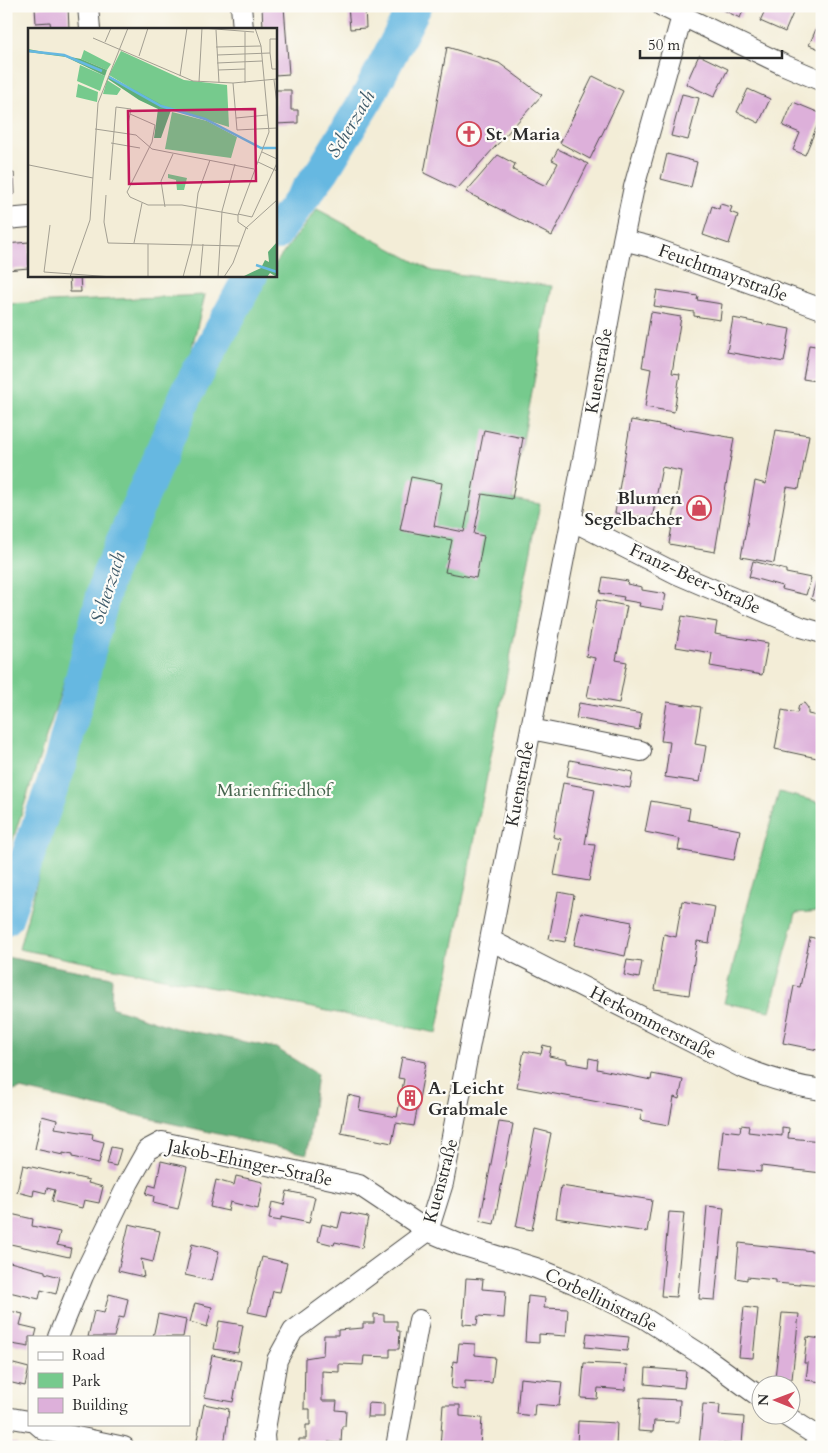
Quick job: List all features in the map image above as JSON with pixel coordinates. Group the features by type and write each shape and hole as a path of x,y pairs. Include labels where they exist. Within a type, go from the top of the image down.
{"street":[{"path":"88,6 90,28"},
{"path":"241,6 243,28"},
{"path":"662,6 782,64 822,81"},
{"name":"Kuenstraße","path":"265,1447 264,1435 277,1360 293,1331 428,1231 443,1184 623,240 634,187 682,16"},
{"path":"6,219 28,217"},
{"name":"Feuchtmayrstraße","path":"623,240 651,247 822,309"},
{"name":"Franz-Beer-Straße","path":"571,520 677,574 801,627 822,633"},
{"name":"Kuenstraße","path":"531,729 641,752"},
{"name":"Herkommerstraße","path":"490,940 740,1067 774,1080 800,1087 822,1090"},
{"name":"Jakob-Ehinger-Straße","path":"58,1336 83,1276 129,1182 147,1150 162,1142 359,1185 428,1231"},
{"name":"Corbellinistraße","path":"428,1231 461,1245 536,1268 592,1291 651,1322 705,1357 750,1390"},
{"path":"396,1447 419,1320"},
{"path":"6,1416 28,1421"},
{"path":"800,1425 822,1439"},
{"path":"39,1426 44,1430 124,1447"}],"green space":[{"name":"Marienfriedhof","path":"317,209 432,271 552,286 512,499 540,504 437,1033 19,949 125,548 239,312 265,276 276,276 276,263"},
{"path":"205,295 179,399 109,543 6,861 6,304"},
{"path":"779,792 822,803 822,911 796,913 770,1011 724,1003 748,904"},
{"path":"6,957 112,977 111,1007 175,1028 276,1048 317,1074 307,1154 20,1089 6,1093"}],"building":[{"path":"68,6 69,28 51,28 50,22 36,23 35,8"},
{"path":"262,6 284,6 289,74 276,75 276,28 263,28"},
{"path":"348,6 365,6 366,28 350,29"},
{"path":"715,6 745,6 740,18"},
{"path":"767,6 779,6 793,13 785,32 760,21"},
{"path":"822,16 822,50 809,45"},
{"name":"St. Maria","path":"447,47 499,63 542,95 457,189 424,173"},
{"path":"699,55 728,69 714,97 686,84"},
{"path":"6,72 8,72 12,114 6,114"},
{"path":"593,76 623,91 590,159 560,143"},
{"path":"748,89 770,99 759,123 737,112"},
{"path":"276,90 291,90 291,110 298,110 298,123 276,124"},
{"path":"682,94 699,98 688,140 671,136"},
{"path":"793,102 822,114 805,155 793,150 800,133 783,126"},
{"path":"558,149 588,164 552,236 466,192 498,155 515,164 513,170 546,186 558,163 552,160"},
{"path":"667,154 697,162 691,187 661,179"},
{"path":"14,173 15,194 6,195 6,174"},
{"path":"720,204 732,207 730,212 738,215 729,244 703,235 712,206 719,209"},
{"path":"28,242 28,268 6,270 6,244"},
{"path":"69,276 80,276 81,292 70,292"},
{"path":"657,290 698,296 697,300 722,304 720,320 694,316 694,312 654,306"},
{"path":"651,312 681,317 672,373 680,374 674,412 645,407 651,369 642,367"},
{"path":"733,318 790,329 784,362 727,352"},
{"path":"809,345 822,347 822,382 803,379"},
{"name":"Blumen Segelbacher","path":"631,420 734,438 715,552 669,544 681,471 662,467 652,519 615,513"},
{"path":"484,430 523,438 512,499 482,494 474,534 484,536 476,578 445,572 452,540 400,530 411,477 442,483 434,526 464,532"},
{"path":"776,430 809,435 799,489 787,487 774,563 741,557 755,481 766,484"},
{"path":"753,561 786,570 786,573 811,578 806,595 781,589 782,586 749,577"},
{"path":"603,577 628,581 627,584 642,587 642,590 666,594 663,610 639,606 640,603 623,600 624,597 600,593"},
{"path":"816,582 822,584 819,602 811,599"},
{"path":"597,600 627,606 616,660 627,662 619,703 587,697 595,658 586,656"},
{"path":"682,616 717,622 715,634 768,643 762,675 710,666 712,653 676,647"},
{"path":"667,702 701,707 695,744 706,746 700,782 665,777 670,742 661,741"},
{"path":"579,703 642,714 639,730 576,718"},
{"path":"804,703 808,708 808,714 822,717 822,765 817,758 775,749 782,710 797,713 799,705"},
{"path":"570,760 633,772 630,788 567,776"},
{"path":"563,783 595,789 585,844 595,845 589,881 554,875 561,839 553,837"},
{"path":"651,801 690,808 688,820 740,830 734,860 678,850 680,839 645,832"},
{"path":"558,892 574,895 565,942 549,939"},
{"path":"682,901 715,907 709,943 697,941 689,995 655,990 664,934 676,937"},
{"path":"581,912 632,922 625,956 574,945"},
{"path":"810,937 822,940 822,1030 818,1050 783,1043 794,986 800,987"},
{"path":"627,960 642,962 639,978 624,975"},
{"path":"543,1045 551,1047 549,1056 567,1060 567,1063 588,1067 589,1058 598,1060 597,1069 651,1080 652,1074 683,1080 679,1099 674,1097 669,1125 640,1120 642,1110 517,1087 524,1051 541,1054"},
{"path":"402,1057 426,1062 414,1126 396,1123 392,1143 341,1133 348,1095 361,1098 359,1110 397,1117 404,1079 398,1078"},
{"path":"42,1116 57,1120 55,1128 93,1134 92,1139 104,1142 99,1163 63,1153 63,1155 35,1149"},
{"path":"499,1122 513,1124 494,1224 480,1221"},
{"path":"741,1125 749,1126 748,1132 782,1136 782,1127 789,1128 788,1138 822,1141 822,1173 761,1166 761,1172 719,1168 723,1130 740,1132"},
{"path":"535,1129 551,1133 532,1230 516,1227"},
{"path":"111,1147 121,1149 116,1166 107,1164"},
{"path":"161,1161 187,1167 178,1209 153,1203 154,1196 146,1194 149,1185 156,1187"},
{"path":"23,1165 89,1180 88,1183 103,1187 99,1203 84,1200 82,1208 52,1201 55,1190 47,1188 46,1193 34,1190 33,1196 17,1192"},
{"path":"236,1176 263,1182 258,1209 230,1202 228,1211 210,1207 216,1180 234,1185"},
{"path":"561,1186 652,1200 647,1232 556,1218"},
{"path":"287,1191 315,1197 309,1223 281,1217 281,1221 269,1219 272,1202 284,1205"},
{"path":"707,1206 724,1208 715,1300 699,1299"},
{"path":"342,1212 368,1217 362,1248 335,1242 334,1245 318,1241 322,1224 338,1228"},
{"path":"669,1212 684,1213 676,1297 661,1296"},
{"path":"6,1213 33,1219 32,1226 60,1232 57,1245 71,1248 69,1257 6,1243"},
{"path":"129,1224 160,1231 153,1262 141,1259 144,1277 118,1271"},
{"path":"739,1243 822,1252 822,1285 776,1283 776,1280 747,1277 747,1280 736,1278"},
{"path":"192,1244 219,1251 212,1281 185,1275"},
{"path":"262,1257 287,1263 280,1292 273,1291 267,1316 248,1312"},
{"path":"6,1261 60,1277 56,1294 41,1290 39,1299 9,1292 9,1296 6,1296"},
{"path":"466,1278 483,1279 482,1289 506,1291 504,1318 478,1316 477,1325 463,1324"},
{"path":"109,1294 128,1299 124,1318 119,1317 114,1336 88,1336 94,1311 104,1313"},
{"path":"528,1296 545,1298 544,1308 568,1309 566,1336 539,1334 539,1343 525,1342"},
{"path":"195,1303 212,1307 207,1327 190,1322"},
{"path":"744,1307 758,1309 753,1358 739,1357"},
{"path":"6,1310 23,1314 20,1325 37,1329 35,1336 28,1336 28,1347 6,1343"},
{"path":"782,1313 799,1314 792,1376 775,1376"},
{"path":"158,1314 186,1320 183,1336 153,1336"},
{"path":"374,1314 384,1315 384,1321 397,1321 397,1331 400,1331 399,1349 390,1349 390,1357 364,1356 363,1365 339,1364 339,1372 322,1371 322,1401 337,1401 336,1410 346,1411 345,1426 342,1426 341,1443 328,1442 328,1447 299,1447 299,1439 306,1439 306,1425 310,1425 310,1409 304,1409 305,1358 323,1355 324,1335 338,1335 338,1330 363,1328 363,1323 374,1323"},
{"path":"219,1321 243,1325 238,1353 214,1349"},
{"path":"587,1333 629,1337 627,1351 585,1347"},
{"path":"807,1337 822,1339 822,1382 806,1380 808,1363 804,1363"},
{"path":"459,1343 475,1344 475,1355 495,1357 492,1383 465,1381 465,1390 451,1388 453,1361 457,1362"},
{"path":"212,1355 241,1361 233,1402 204,1397"},
{"path":"6,1362 28,1368 25,1386 8,1382 6,1386"},
{"path":"584,1363 627,1365 625,1390 598,1388 597,1399 581,1398"},
{"path":"646,1368 686,1371 684,1388 645,1384"},
{"path":"520,1378 562,1382 559,1406 535,1404 534,1416 517,1414"},
{"path":"640,1398 680,1400 679,1422 654,1421 653,1432 638,1431"},
{"path":"368,1403 384,1404 384,1417 367,1417"},
{"path":"204,1404 229,1409 224,1447 196,1445"},
{"path":"703,1404 720,1405 719,1415 744,1417 742,1445 718,1443 717,1447 699,1447"},
{"path":"443,1405 460,1405 460,1416 482,1418 480,1445 458,1443 458,1447 440,1447"},
{"path":"578,1421 617,1423 616,1447 594,1445 594,1447 577,1447"},
{"path":"6,1442 17,1444 16,1447 6,1447"}],"waterway":[{"name":"Scherzach","path":"276,233 323,170 369,95 415,6"},
{"name":"Scherzach","path":"6,918 61,761 108,576 188,391 250,276"}],"place":[{"name":"St. Maria","path":"469,134"},
{"name":"Blumen Segelbacher","path":"699,508"},
{"name":"A. Leicht Grabmale","path":"410,1098"}]}
